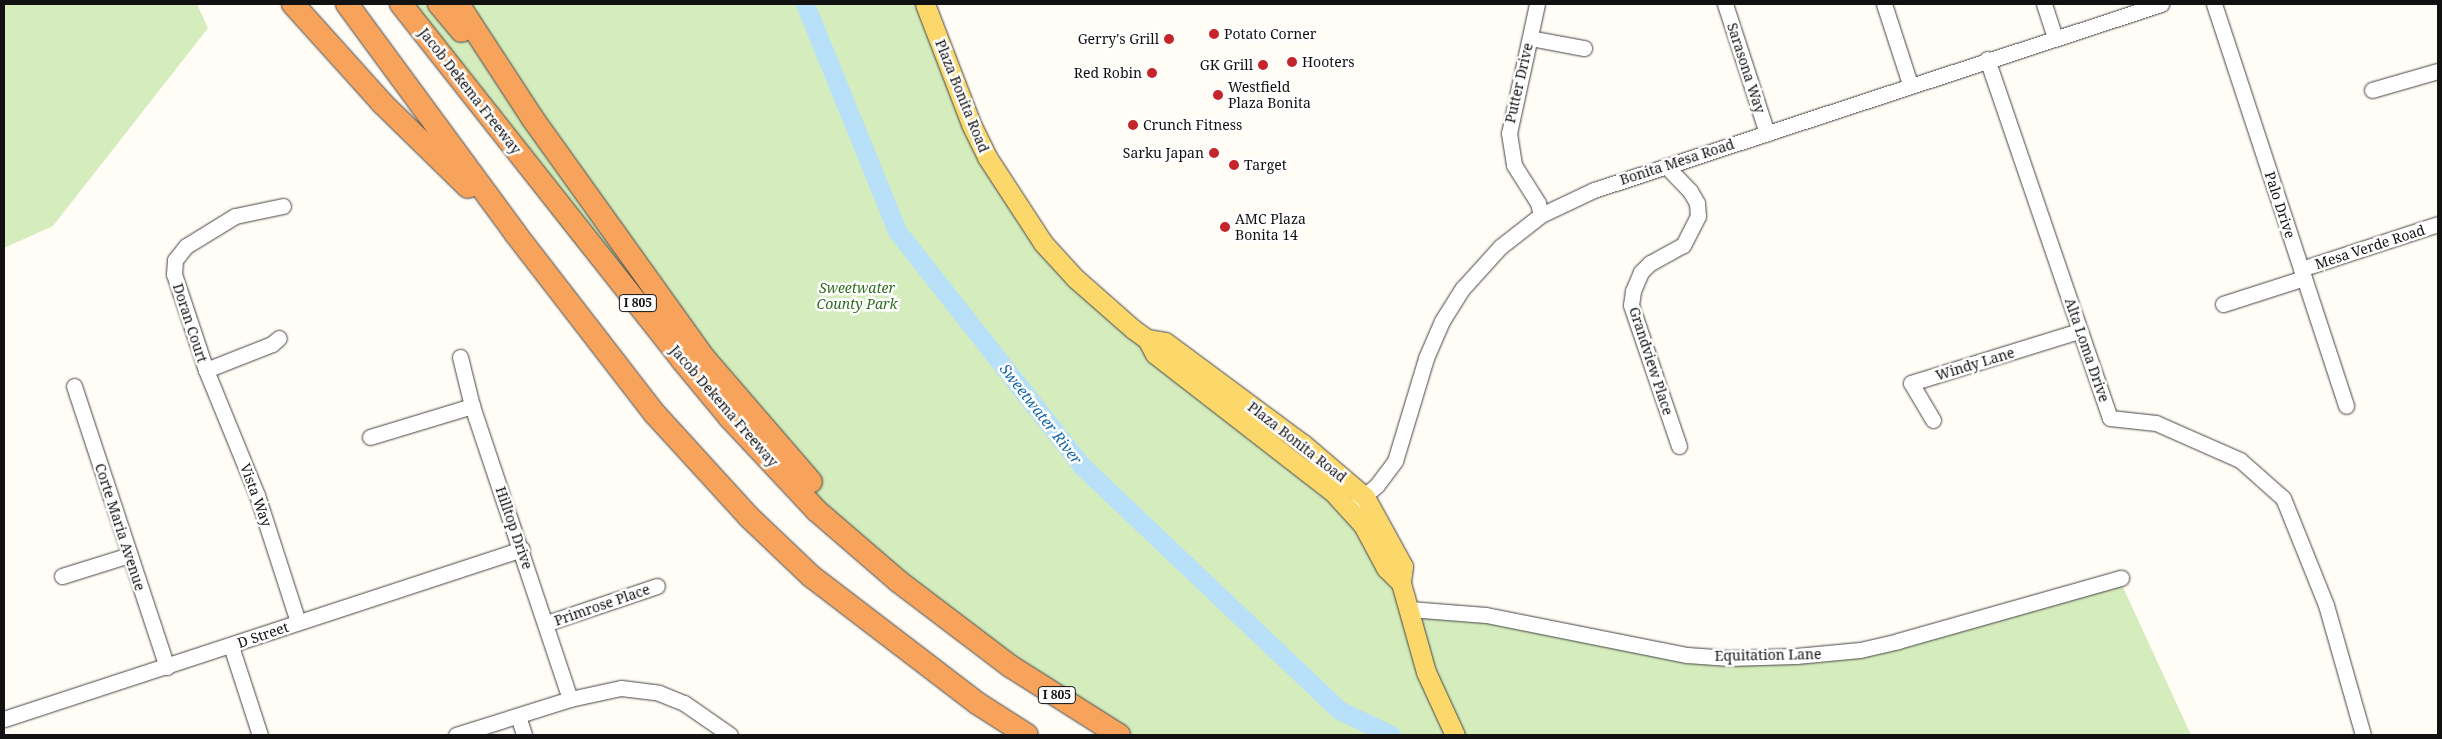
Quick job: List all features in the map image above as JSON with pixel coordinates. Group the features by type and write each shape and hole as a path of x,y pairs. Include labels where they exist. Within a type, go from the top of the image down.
{"highway":[{"path":"292,4 382,103 515,233"},
{"path":"347,4 515,233 656,414 749,517 811,576 977,703 1027,735"},
{"name":"Jacob Dekema Freeway","path":"401,4 730,418 817,511 898,580 1010,666 1119,735"},
{"path":"439,4 533,119"},
{"path":"458,4 533,119 726,385 898,580"}],"main road":[{"name":"Plaza Bonita Road","path":"925,4 971,124 1023,217 1075,278 1147,339 1155,354 1333,492 1363,525 1386,568 1401,583"},
{"name":"Plaza Bonita Road","path":"1147,339 1165,342 1303,444 1365,497 1403,566 1401,583 1426,672 1455,735"}],"street":[{"name":"Putter Drive","path":"1536,4 1530,38 1511,110 1509,145 1518,173 1538,203 1541,215"},
{"name":"Sarasona Way","path":"1725,4 1767,133"},
{"path":"1884,4 1910,84"},
{"path":"2044,4 2055,37"},
{"name":"Bonita Mesa Road","path":"1347,508 1365,497 1395,461 1426,358 1458,296 1500,247 1541,215 1594,190 1910,84 2161,4"},
{"name":"Palo Drive","path":"2214,4 2346,406"},
{"path":"1530,38 1584,48"},
{"name":"Alta Loma Drive","path":"1987,59 2110,418 2156,423 2240,460 2283,498 2326,605 2363,735"},
{"path":"2372,90 2438,70"},
{"name":"Grandview Place","path":"1666,166 1690,191 1697,203 1698,216 1683,245 1650,263 1641,272 1635,284 1632,304 1679,446"},
{"name":"Doran Court","path":"279,338 272,344 206,370 174,274 175,260 186,246 235,216 283,206"},
{"name":"Mesa Verde Road","path":"2223,304 2302,273 2438,224"},
{"name":"Windy Lane","path":"1933,420 1911,383 2079,331"},
{"name":"Hilltop Drive","path":"460,357 472,406 547,623 570,699"},
{"name":"Vista Way","path":"206,370 257,494 298,622"},
{"name":"Corte Maria Avenue","path":"74,386 166,667"},
{"path":"370,437 472,406"},
{"name":"D Street","path":"4,719 522,549"},
{"path":"62,576 130,555"},
{"name":"Equitation Lane","path":"1409,609 1486,616 1687,655 1730,658 1796,656 1882,645 2121,578"},
{"name":"Primrose Place","path":"547,623 657,586"},
{"path":"231,646 260,735"},
{"path":"456,735 570,699 609,689 652,692 696,709 730,735"},
{"path":"518,716 524,735"}],"green space":[{"path":"4,4 197,4 208,28 53,226 4,248"},
{"name":"Sweetwater County Park","path":"391,4 925,4 967,116 1068,271 1325,469 1361,501 1410,615 1487,615 1621,641 1797,659 2122,585 2191,735 1118,735 1010,666 720,419 571,239"}],"waterway":[{"name":"Sweetwater River","path":"805,4 897,231 1082,466 1339,710 1391,735"}],"place":[{"name":"Potato Corner","path":"1214,34"},
{"name":"Gerry's Grill","path":"1169,39"},
{"name":"Hooters","path":"1292,62"},
{"name":"GK Grill","path":"1263,65"},
{"name":"Red Robin","path":"1152,73"},
{"name":"Westfield Plaza Bonita","path":"1218,95"},
{"name":"Crunch Fitness","path":"1133,125"},
{"name":"Sarku Japan","path":"1214,153"},
{"name":"Target","path":"1234,165"},
{"name":"AMC Plaza Bonita 14","path":"1225,227"}]}
